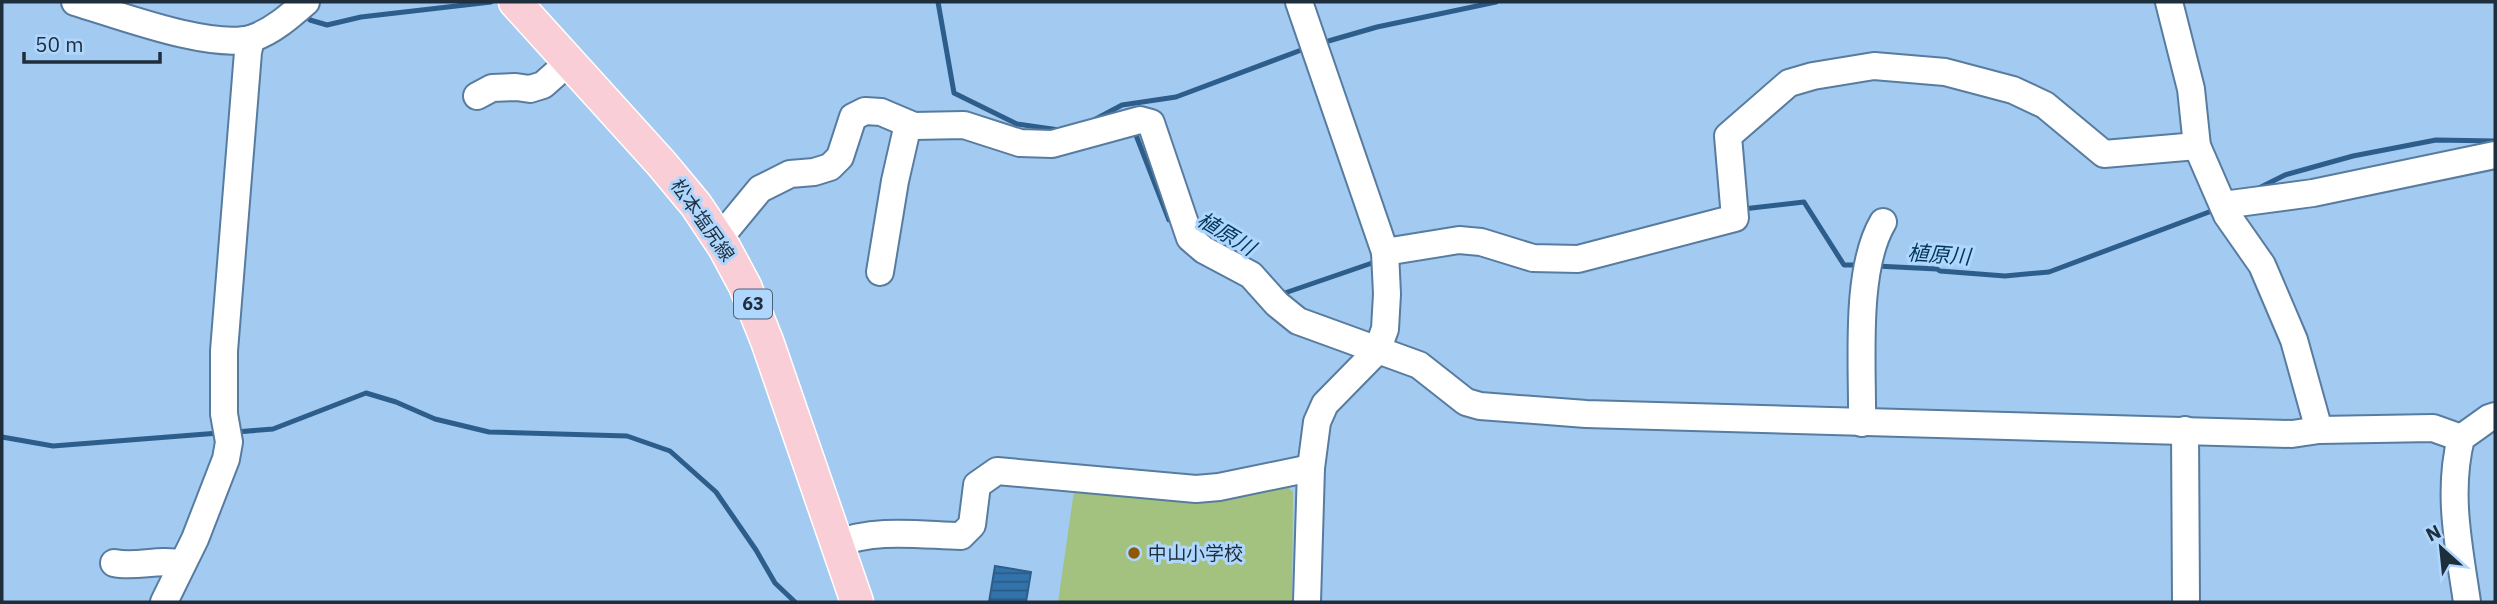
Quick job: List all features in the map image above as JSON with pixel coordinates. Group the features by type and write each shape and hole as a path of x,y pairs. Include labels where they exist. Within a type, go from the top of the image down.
{"main road":[{"name":"松本塩尻線","path":"515,2 662,163 718,237 745,286 767,341 857,602"}],"street":[{"path":"75,2 174,31 217,40 251,38 280,24 302,5"},
{"path":"1299,2 1385,252 1387,293 1385,329 1377,351 1325,404 1317,422 1311,468 1307,602"},
{"path":"2169,2 2191,89 2197,146 2227,215 2262,265 2289,327 2319,430"},
{"path":"164,602 195,539 226,459 229,442 224,414 224,351 251,38"},
{"path":"477,96 492,88 530,89 543,85 569,62"},
{"path":"1385,252 1459,240 1481,242 1533,258 1578,259 1735,218 1728,136 1788,83 1874,66 1945,72 2013,90 2045,105 2104,154 2197,146"},
{"path":"718,237 760,189 790,174 814,172 830,167 840,157 853,117 865,111 881,112 914,126 964,125 1020,143 1052,144 1140,120 1151,123 1190,238 1204,250 1251,275 1277,304 1298,321 1419,365 1466,402 1586,414 1862,424 2292,434 2319,430 2434,428 2460,438"},
{"path":"880,272 895,181 908,124"},
{"path":"2222,205 2313,193 2495,155"},
{"path":"1862,424 1864,292 1875,236 1883,222"},
{"path":"2467,602 2453,507 2455,458 2460,438 2495,416"},
{"path":"2185,430 2186,602"},
{"path":"836,544 850,538 882,534 961,536 972,525 977,485 997,471 1196,489 1219,487 1311,468"},
{"path":"114,563 127,566 170,561 182,564"}],"green space":[{"name":"中山小学校","path":"1285,484 1293,492 1292,602 1058,602 1074,491 1199,503"}],"water":[{"path":"995,566 1031,572 1026,602 989,602"}],"waterway":[{"path":"305,13 310,20 327,25 361,17 491,2"},
{"path":"938,2 954,93 1017,124 1059,130"},
{"path":"1325,42 1377,27 1496,2"},
{"path":"1092,121 1122,105 1176,97 1304,49"},
{"name":"植原川","path":"1134,130 1169,220 1175,222"},
{"name":"植原川","path":"2257,189 2285,175 2353,156 2436,140 2495,141"},
{"name":"植原川","path":"1743,209 1804,202 1844,265 1859,265"},
{"name":"植原川","path":"1876,266 2005,276 2049,272 2217,209"},
{"name":"植原川","path":"1279,295 1375,262"},
{"path":"236,432 273,429 366,393 396,402 435,419 489,432 627,436 670,451 716,492 775,583 795,602"},
{"path":"2,437 53,446 219,433"}],"place":[{"name":"中山小学校","path":"1134,553"}]}
